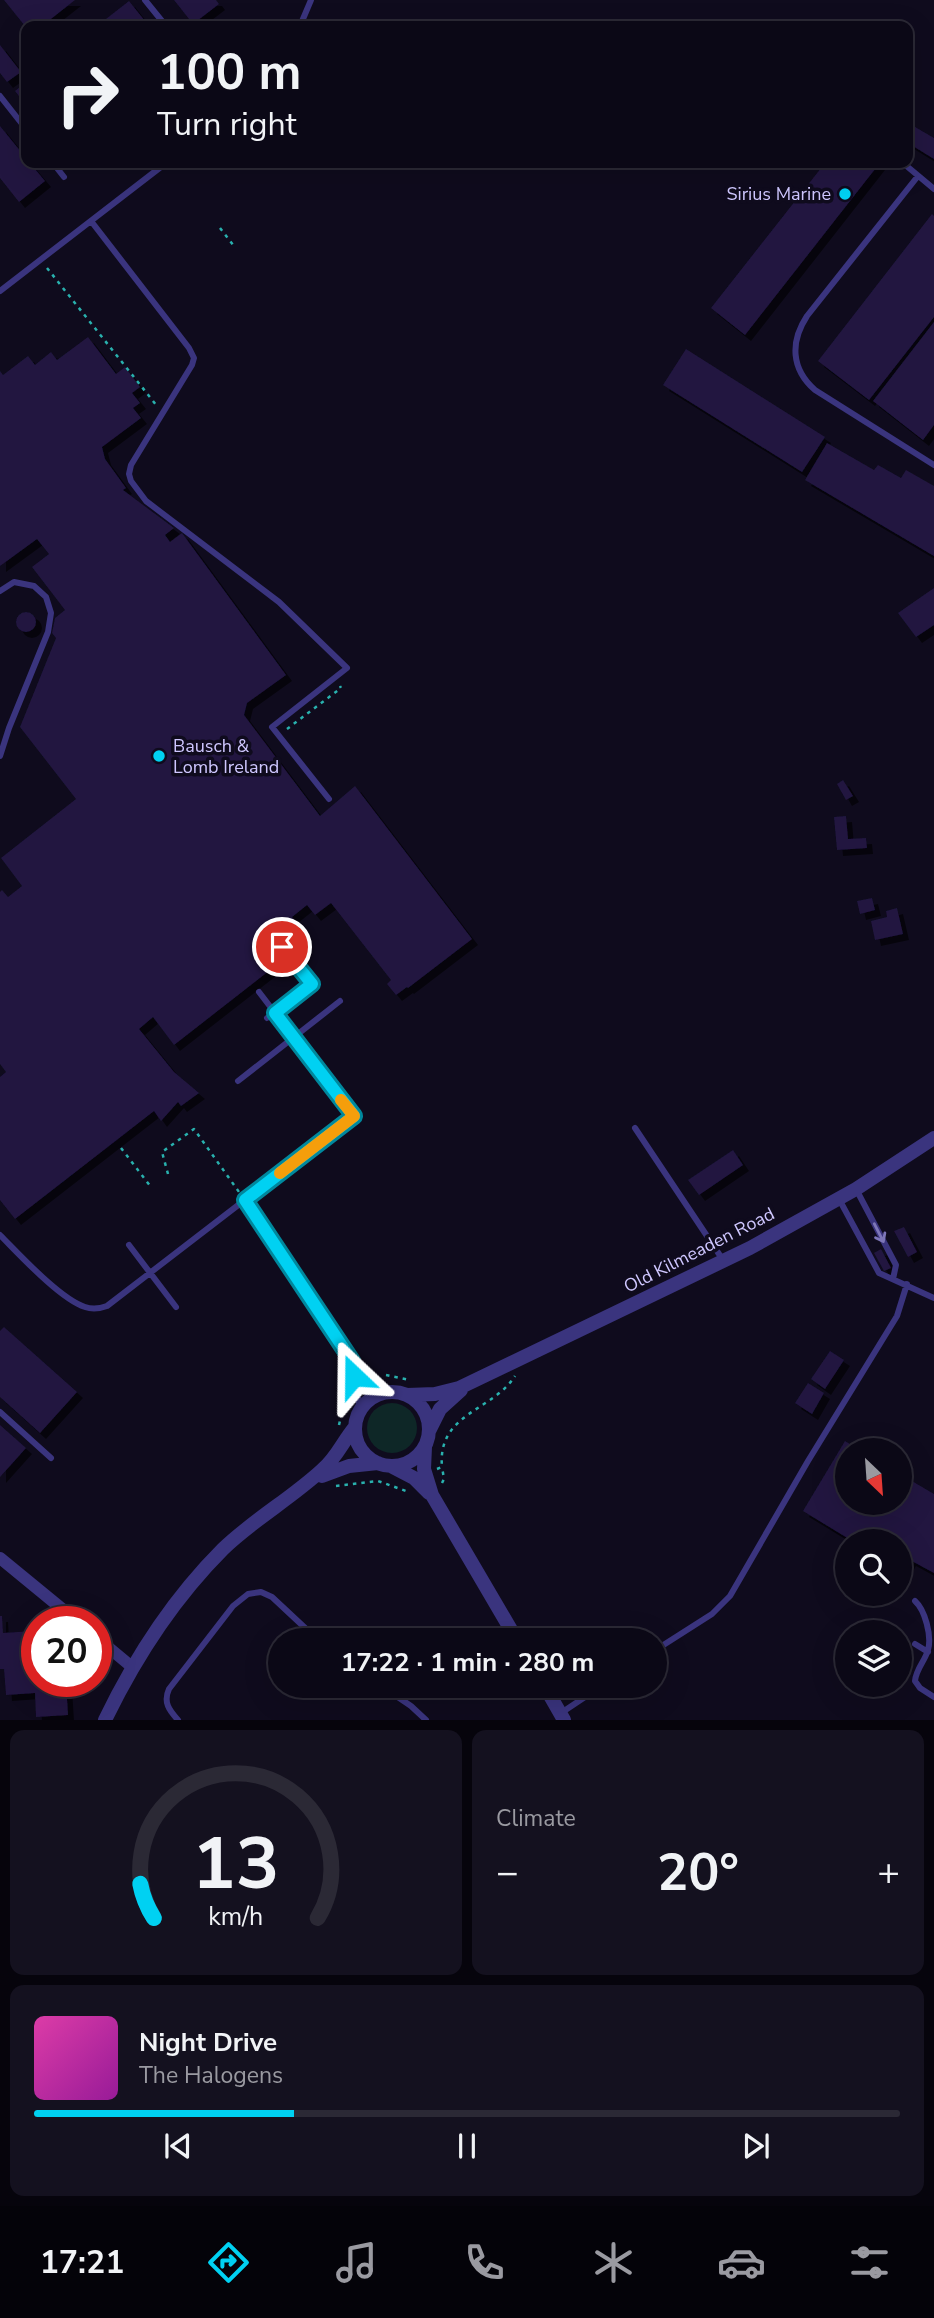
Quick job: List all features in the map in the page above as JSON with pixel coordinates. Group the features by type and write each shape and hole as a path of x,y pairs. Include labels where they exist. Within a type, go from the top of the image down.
{"street":[{"name":"Old Kilmeaden Road","path":"407,1395 437,1394 474,1381 724,1261 839,1199 934,1138"},
{"name":"Old Kilmeaden Road","path":"429,1435 440,1409 474,1381"},
{"path":"105,1719 132,1667 206,1567 253,1523 302,1487 337,1455 355,1427 360,1410 373,1397 391,1392 407,1395 424,1410 429,1435 424,1452 424,1469 429,1487 510,1628"},
{"path":"355,1427 362,1451 421,1483 438,1505"},
{"path":"302,1487 337,1469 360,1464 411,1461 418,1455 429,1435"},
{"path":"0,1558 58,1606"},
{"path":"112,1650 132,1667"},
{"path":"552,1698 563,1717"}],"lane":[{"path":"145,0 162,21"},
{"path":"302,21 311,0"},
{"path":"0,96 21,123"},
{"path":"57,168 64,177"},
{"path":"0,291 160,168"},
{"path":"909,168 934,189"},
{"path":"918,176 807,316 798,332 794,354 801,374 816,390 934,465"},
{"path":"92,221 193,354 192,365 129,469 135,488 159,511 291,612 347,668 272,727 329,799"},
{"path":"0,592 14,582 34,586 46,597 51,613 48,632 0,756"},
{"path":"267,1018 312,984 282,947"},
{"path":"0,1234 45,1279 78,1304 93,1309 107,1306 354,1116 259,992"},
{"path":"238,1081 340,1001"},
{"path":"635,1128 724,1261"},
{"path":"856,1189 895,1265 893,1279"},
{"path":"839,1199 879,1273 934,1298"},
{"path":"245,1200 352,1361 391,1392"},
{"path":"129,1245 176,1307"},
{"path":"667,1643 712,1614 730,1596 897,1315 906,1284"},
{"path":"352,1361 360,1410"},
{"path":"0,1412 51,1458"},
{"path":"178,1720 166,1705 169,1689 233,1606 248,1594 261,1592 272,1597 305,1628"},
{"path":"915,1601 921,1608 929,1643 928,1652 916,1672 915,1681 920,1688 934,1697"},
{"path":"915,1644 928,1652"},
{"path":"399,1698 426,1720"},
{"path":"563,1717 587,1698"}],"path":[{"path":"220,228 233,246"},
{"path":"40,260 163,413"},
{"path":"168,1174 162,1152 194,1129 245,1200"},
{"path":"121,1148 151,1186"},
{"path":"442,1467 444,1479"}],"green space":[{"path":"392,1403 410,1410 417,1428 410,1446 392,1453 374,1446 367,1428 374,1410"}],"building":[{"path":"4,0 75,0 48,21 21,21"},
{"path":"174,0 216,0 219,4 197,21 191,21"},
{"path":"129,1 145,21 103,21"},
{"path":"0,45 21,72 7,82 0,73"},
{"path":"21,86 21,99 15,91"},
{"path":"0,126 21,152 21,168 34,168 45,181 19,202 0,178"},
{"path":"913,126 934,138 934,159 913,146"},
{"path":"821,168 876,168 745,335 711,308"},
{"path":"932,214 934,317 869,400 818,361"},
{"path":"934,322 934,425 923,440 873,401"},
{"name":"Bausch & Lomb Ireland","path":"88,337 116,374 125,367 140,387 132,393 140,403 133,408 141,418 102,447 105,459 126,488 123,490 174,528 165,535 170,542 182,533 286,675 247,703 244,715 320,816 355,786 472,939 396,995 387,984 391,980 331,903 315,915 307,905 292,917 304,933 296,939 283,923 265,936 283,960 174,1045 153,1017 139,1029 174,1072 199,1093 181,1106 178,1102 161,1121 154,1111 15,1219 0,1200 0,1077 6,1072 0,1064 0,892 2,890 8,897 22,886 1,858 76,799 20,727 56,638 52,633 55,618 65,610 32,567 49,554 37,539 0,566 0,371 3,375 28,356 35,365 51,352 57,360"},
{"path":"686,349 825,437 802,472 663,385"},
{"path":"827,443 874,470 878,465 901,478 906,470 934,486 934,556 805,480"},
{"path":"934,588 934,625 916,637 898,613"},
{"path":"26,612 33,615 36,622 33,629 26,632 19,629 16,622 19,615"},
{"path":"843,780 853,796 846,800 837,784"},
{"path":"846,816 848,839 866,838 867,848 837,850 834,817"},
{"path":"872,898 875,910 860,914 857,901"},
{"path":"897,908 903,934 875,940 871,921 887,917 886,911"},
{"path":"733,1150 743,1165 699,1195 688,1180"},
{"path":"904,1227 917,1252 908,1257 894,1231"},
{"path":"881,1249 891,1268 884,1271 874,1253"},
{"path":"4,1327 77,1392 40,1433 0,1397 0,1331"},
{"path":"830,1351 844,1360 825,1389 811,1379"},
{"path":"808,1383 824,1393 812,1414 795,1403"},
{"path":"0,1425 26,1448 0,1477"},
{"path":"835,1458 835,1516 912,1516 912,1481 934,1494 934,1573 912,1561 912,1529 835,1530 803,1511"},
{"path":"2,1616 3,1633 21,1632 21,1694 6,1695 4,1669 0,1669"},
{"path":"35,1697 67,1697 68,1715 36,1717"}],"slow traffic":[{"path":"280,1173 354,1116 341,1100"}],"place":[{"name":"Sirius Marine","path":"845,194"},
{"name":"Bausch & Lomb Ireland","path":"159,756"}],"route":[{"path":"282,947 312,984 275,1013 354,1116 245,1200 352,1361 354,1376"}]}
